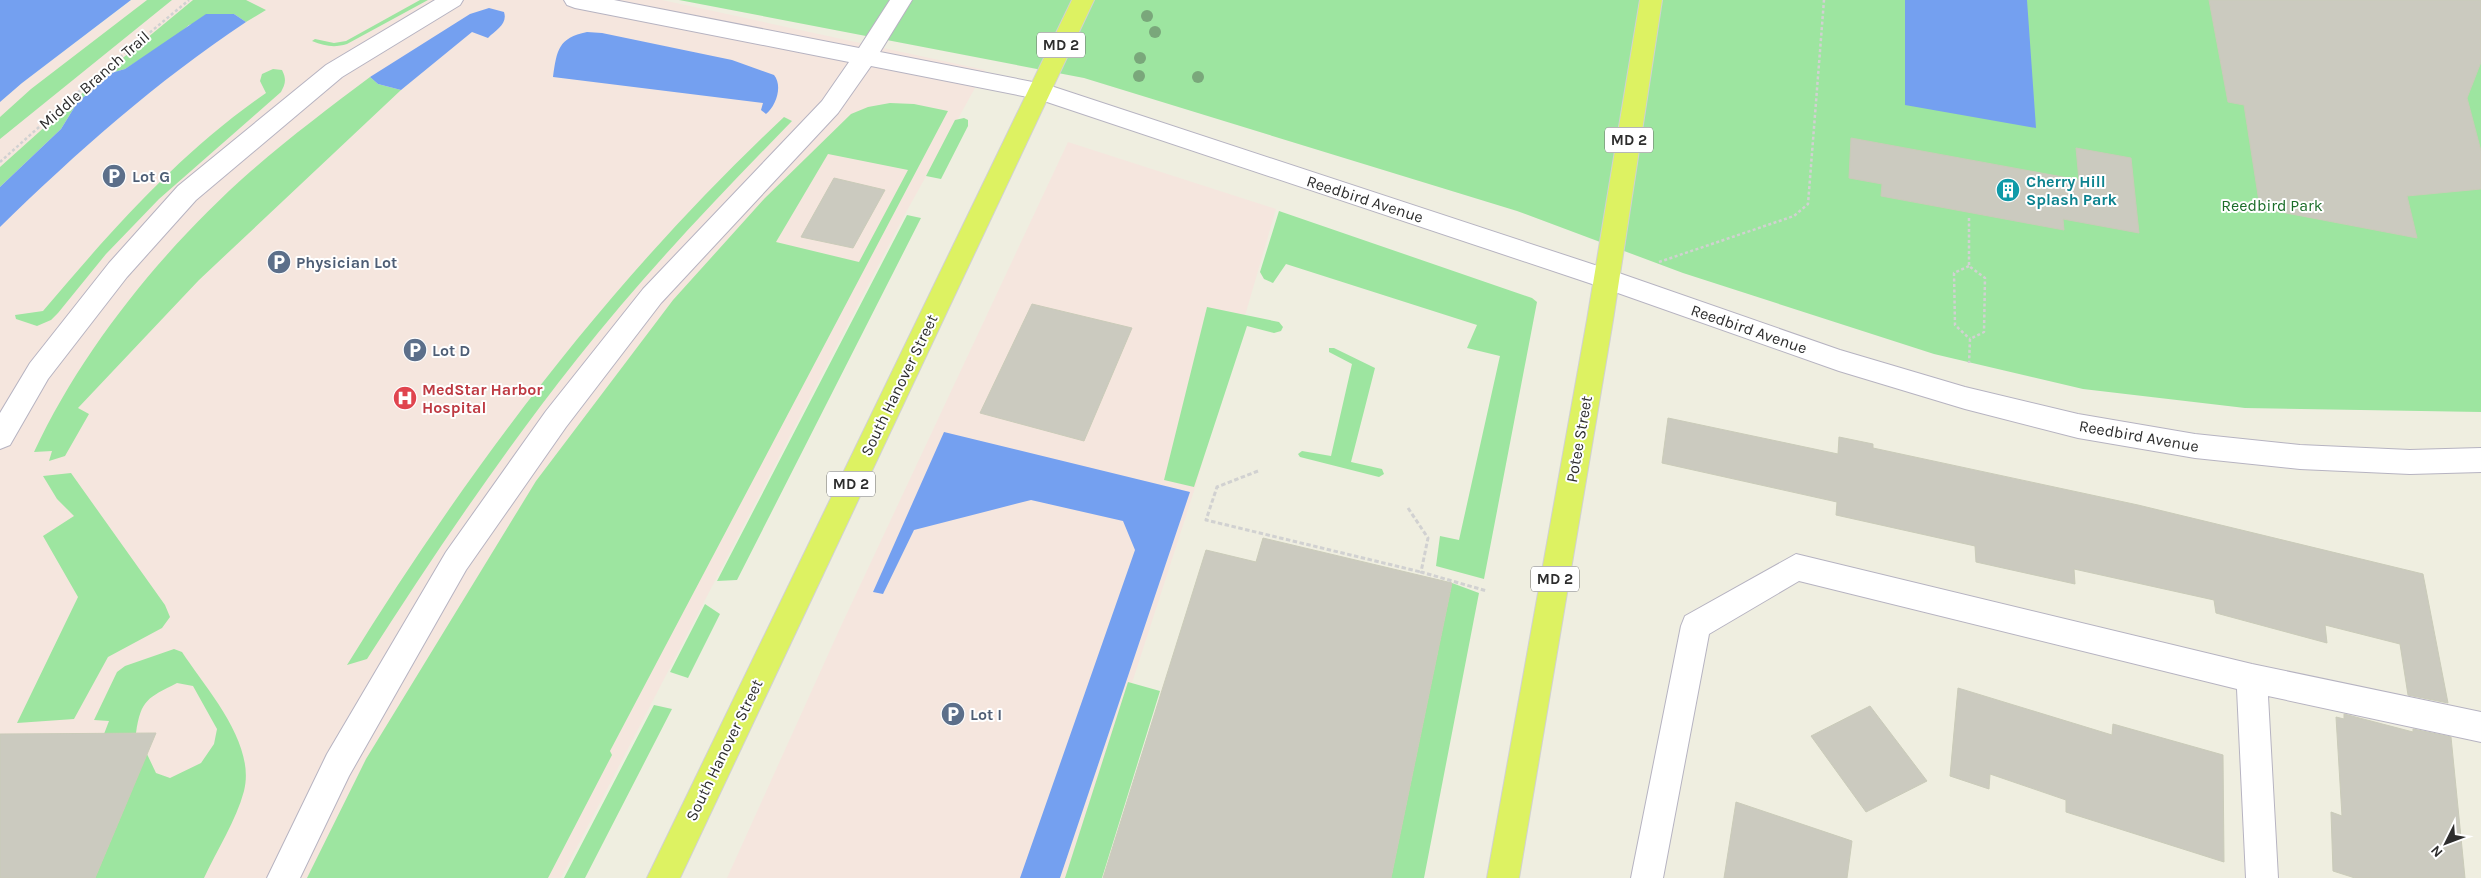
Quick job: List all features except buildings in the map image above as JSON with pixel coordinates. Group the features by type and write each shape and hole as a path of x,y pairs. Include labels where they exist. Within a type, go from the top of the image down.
{"main road":[{"name":"South Hanover Street","path":"663,878 1083,0"},
{"name":"Potee Street","path":"1503,878 1607,279 1651,0"}],"street":[{"path":"0,437 39,371 118,270 187,193 264,127 334,71 452,0"},
{"name":"Reedbird Avenue","path":"575,0 1040,91 1607,279 1839,360 1965,398 2078,426 2195,446 2300,457 2410,462 2481,460"},
{"path":"283,878 338,765 456,562 556,419 652,296 830,107 901,0"},
{"path":"1647,878 1696,626 1796,567 2252,678 2481,727"},
{"path":"2252,678 2262,878"}],"path":[{"name":"Middle Branch Trail","path":"0,162 77,93 189,0"},
{"path":"1658,262 1794,216 1808,204 1824,0"},
{"path":"1969,218 1969,266"},
{"path":"1969,266 1954,273 1955,325 1970,338"},
{"path":"1969,266 1985,278 1984,332 1970,338"},
{"path":"1969,364 1970,338"},
{"path":"1258,471 1217,487 1206,520 1421,572 1487,591"},
{"path":"1408,508 1428,538 1421,572"}],"shaded area":[{"name":"MedStar Harbor Hospital","path":"132,0 662,0 985,70 904,216 561,878 0,878 0,102 22,83"},
{"path":"1068,142 1276,209 1195,488 1069,878 727,878 841,626"}],"green space":[{"path":"147,0 172,0 0,139 0,117 31,89"},
{"path":"193,0 246,0 266,10 246,22 234,14 189,25 174,38 125,69 111,73 77,103 61,129 0,187 0,167 107,71"},
{"path":"420,0 428,0 347,44 329,46 312,41 315,39 334,43 346,41"},
{"name":"Reedbird Park","path":"679,0 2481,0 2481,412 2245,408 2083,389 1934,354 1683,273 1517,211 1084,78"},
{"path":"273,69 282,70 284,73 285,82 281,92 159,199 106,254 51,320 37,326 16,319 15,315 43,311 147,194 204,141 266,93 260,81 262,74"},
{"path":"370,77 378,84 401,90 199,280 78,408 89,414 65,456 49,461 52,451 34,452 76,374 157,266 188,232 251,171"},
{"path":"890,103 914,104 948,111 610,751 612,755 548,878 307,878 366,759 536,481 673,300 765,198 851,114 868,107","holes":["828,154 908,170 859,262 776,242"]},
{"path":"784,117 792,121 654,267 602,328 549,395 468,506 367,659 347,665 443,518 547,377 660,243"},
{"path":"964,118 968,120 968,126 941,179 926,176 955,120"},
{"path":"1279,211 1532,298 1537,302 1484,579 1436,566 1440,536 1459,540 1500,356 1467,348 1477,325 1286,264 1273,283 1264,279 1260,272"},
{"path":"907,215 921,218 737,580 717,581"},
{"path":"1207,307 1279,322 1283,327 1281,331 1274,333 1247,326 1194,487 1164,480"},
{"path":"1329,348 1334,348 1375,368 1351,462 1382,469 1384,474 1379,477 1300,457 1298,454 1302,451 1331,456 1352,364 1329,352"},
{"path":"71,473 165,605 170,617 162,628 108,657 74,719 17,723 78,597 43,536 74,516 57,499 43,476"},
{"path":"1452,583 1479,593 1424,878 1391,878"},
{"path":"705,604 720,614 688,678 670,672"},
{"path":"174,649 182,652 216,700 236,736 243,754 246,773 241,802 204,878 95,878 147,754 156,773 170,778 201,763 214,744 217,729 193,686 177,683 153,696 140,713 136,733 104,734 109,721 94,720 117,672 125,666"},
{"path":"1128,682 1160,691 1102,878 1065,878"},
{"path":"654,705 672,709 585,878 564,878"}],"water":[{"path":"0,0 131,0 0,102"},
{"path":"1905,0 2027,0 2036,128 1905,105"},
{"path":"489,8 504,12 503,23 498,29 488,38 472,32 401,90 378,84 370,77 470,14"},
{"path":"206,14 234,14 246,22 181,68 118,118 0,227 0,187 61,129 77,103 111,73 125,69"},
{"path":"587,32 602,33 732,60 774,75 778,85 777,96 773,106 766,114 761,110 763,103 553,77 556,59 561,47 570,38"},
{"path":"944,432 1190,492 1060,878 1020,878 1135,550 1123,521 1031,500 914,530 883,594 873,592"}],"place":[{"name":"Lot G","path":"114,176"},
{"name":"Cherry Hill Splash Park","path":"2008,190"},
{"name":"Physician Lot","path":"279,262"},
{"name":"Lot D","path":"415,350"},
{"name":"MedStar Harbor Hospital","path":"405,398"},
{"name":"Lot I","path":"953,714"}]}
